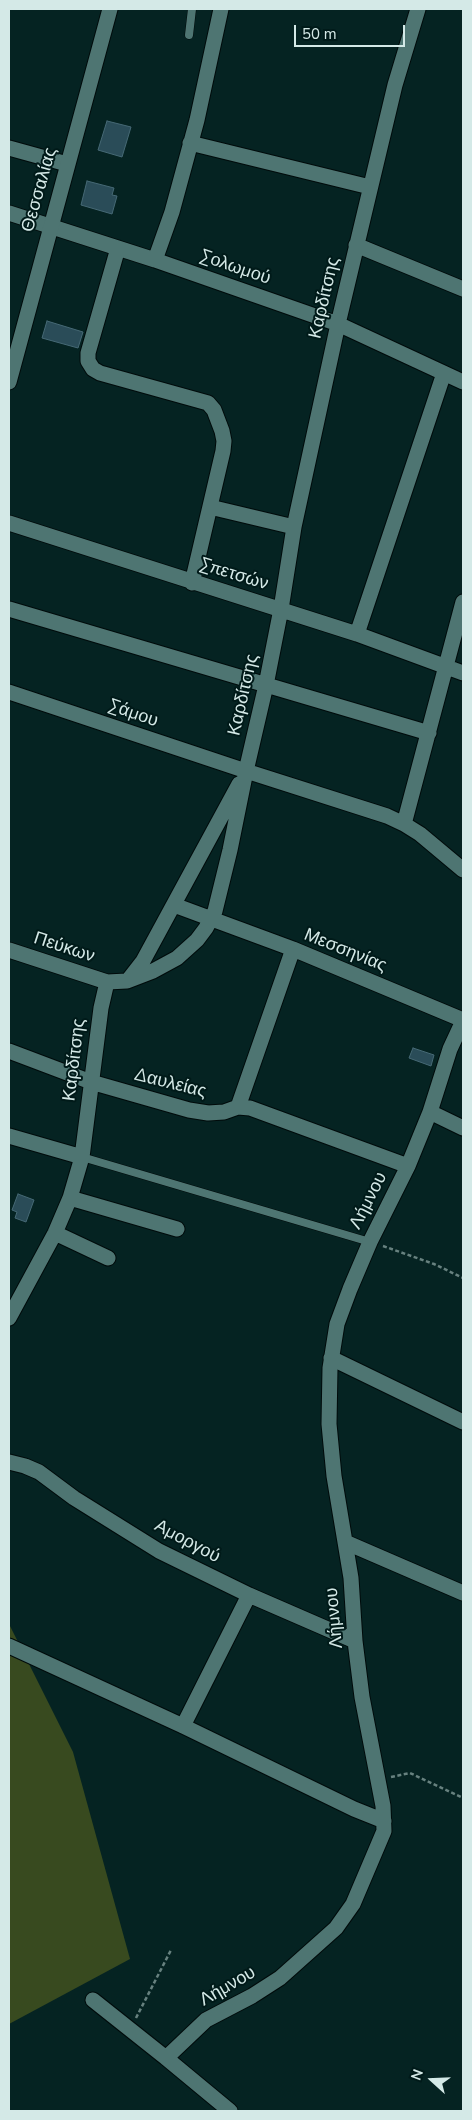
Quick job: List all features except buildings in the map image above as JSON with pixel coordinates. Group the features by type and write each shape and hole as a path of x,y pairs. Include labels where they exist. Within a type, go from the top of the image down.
{"street":[{"name":"Θεσσαλίας","path":"9,382 110,9"},
{"path":"155,260 172,212 206,86 221,9"},
{"name":"Καρδίτσης","path":"9,1318 56,1233 70,1198 82,1157 101,1008 108,982 127,981 177,958 197,940 212,919 218,903 266,685 281,609 294,527 338,324 402,58 418,9"},
{"path":"190,143 370,187"},
{"path":"9,148 67,164"},
{"name":"Σολωμού","path":"9,213 155,260 338,324 463,382"},
{"path":"356,245 463,289"},
{"path":"118,248 88,353 88,361 93,369 100,373 208,403 214,410 224,440 192,583"},
{"path":"357,634 444,373"},
{"path":"210,507 294,527"},
{"name":"Σπετσών","path":"9,524 192,583 281,609 357,634 463,673"},
{"path":"404,824 463,602"},
{"path":"9,609 429,733"},
{"name":"Σάμου","path":"9,692 387,816 420,834 463,870"},
{"path":"127,981 144,961 246,771"},
{"name":"Μεσσηνίας","path":"174,905 293,949 463,1020"},
{"path":"238,1107 293,949"},
{"name":"Πεύκων","path":"9,950 108,982"},
{"name":"Λήμνου","path":"166,2058 206,2020 268,1986 292,1968 340,1923 349,1911 382,1838 384,1821 362,1697 355,1641 351,1578 334,1476 329,1424 331,1358 337,1324 370,1242 408,1166 430,1112 450,1049 463,1020"},
{"name":"Δαυλείας","path":"9,1051 91,1082 208,1113 224,1112 238,1107 264,1112 408,1166"},
{"path":"430,1112 463,1128"},
{"path":"9,1136 82,1157"},
{"path":"70,1198 178,1229"},
{"path":"56,1233 108,1258"},
{"path":"331,1358 463,1422"},
{"name":"Αμοργού","path":"9,1462 39,1472 74,1498 159,1551 249,1595 355,1641"},
{"path":"345,1542 463,1593"},
{"path":"183,1726 249,1595"},
{"path":"9,1646 183,1726 354,1809 384,1821"},
{"path":"93,2000 230,2111"}],"lane":[{"path":"189,36 192,9"},
{"path":"82,1157 370,1242"}],"path":[{"path":"370,1242 418,1258 463,1278"},
{"path":"378,1782 398,1774 410,1773 463,1798"},
{"path":"130,2030 172,1950"}],"green space":[{"path":"9,1624 73,1752 130,1959 9,2024"}]}
